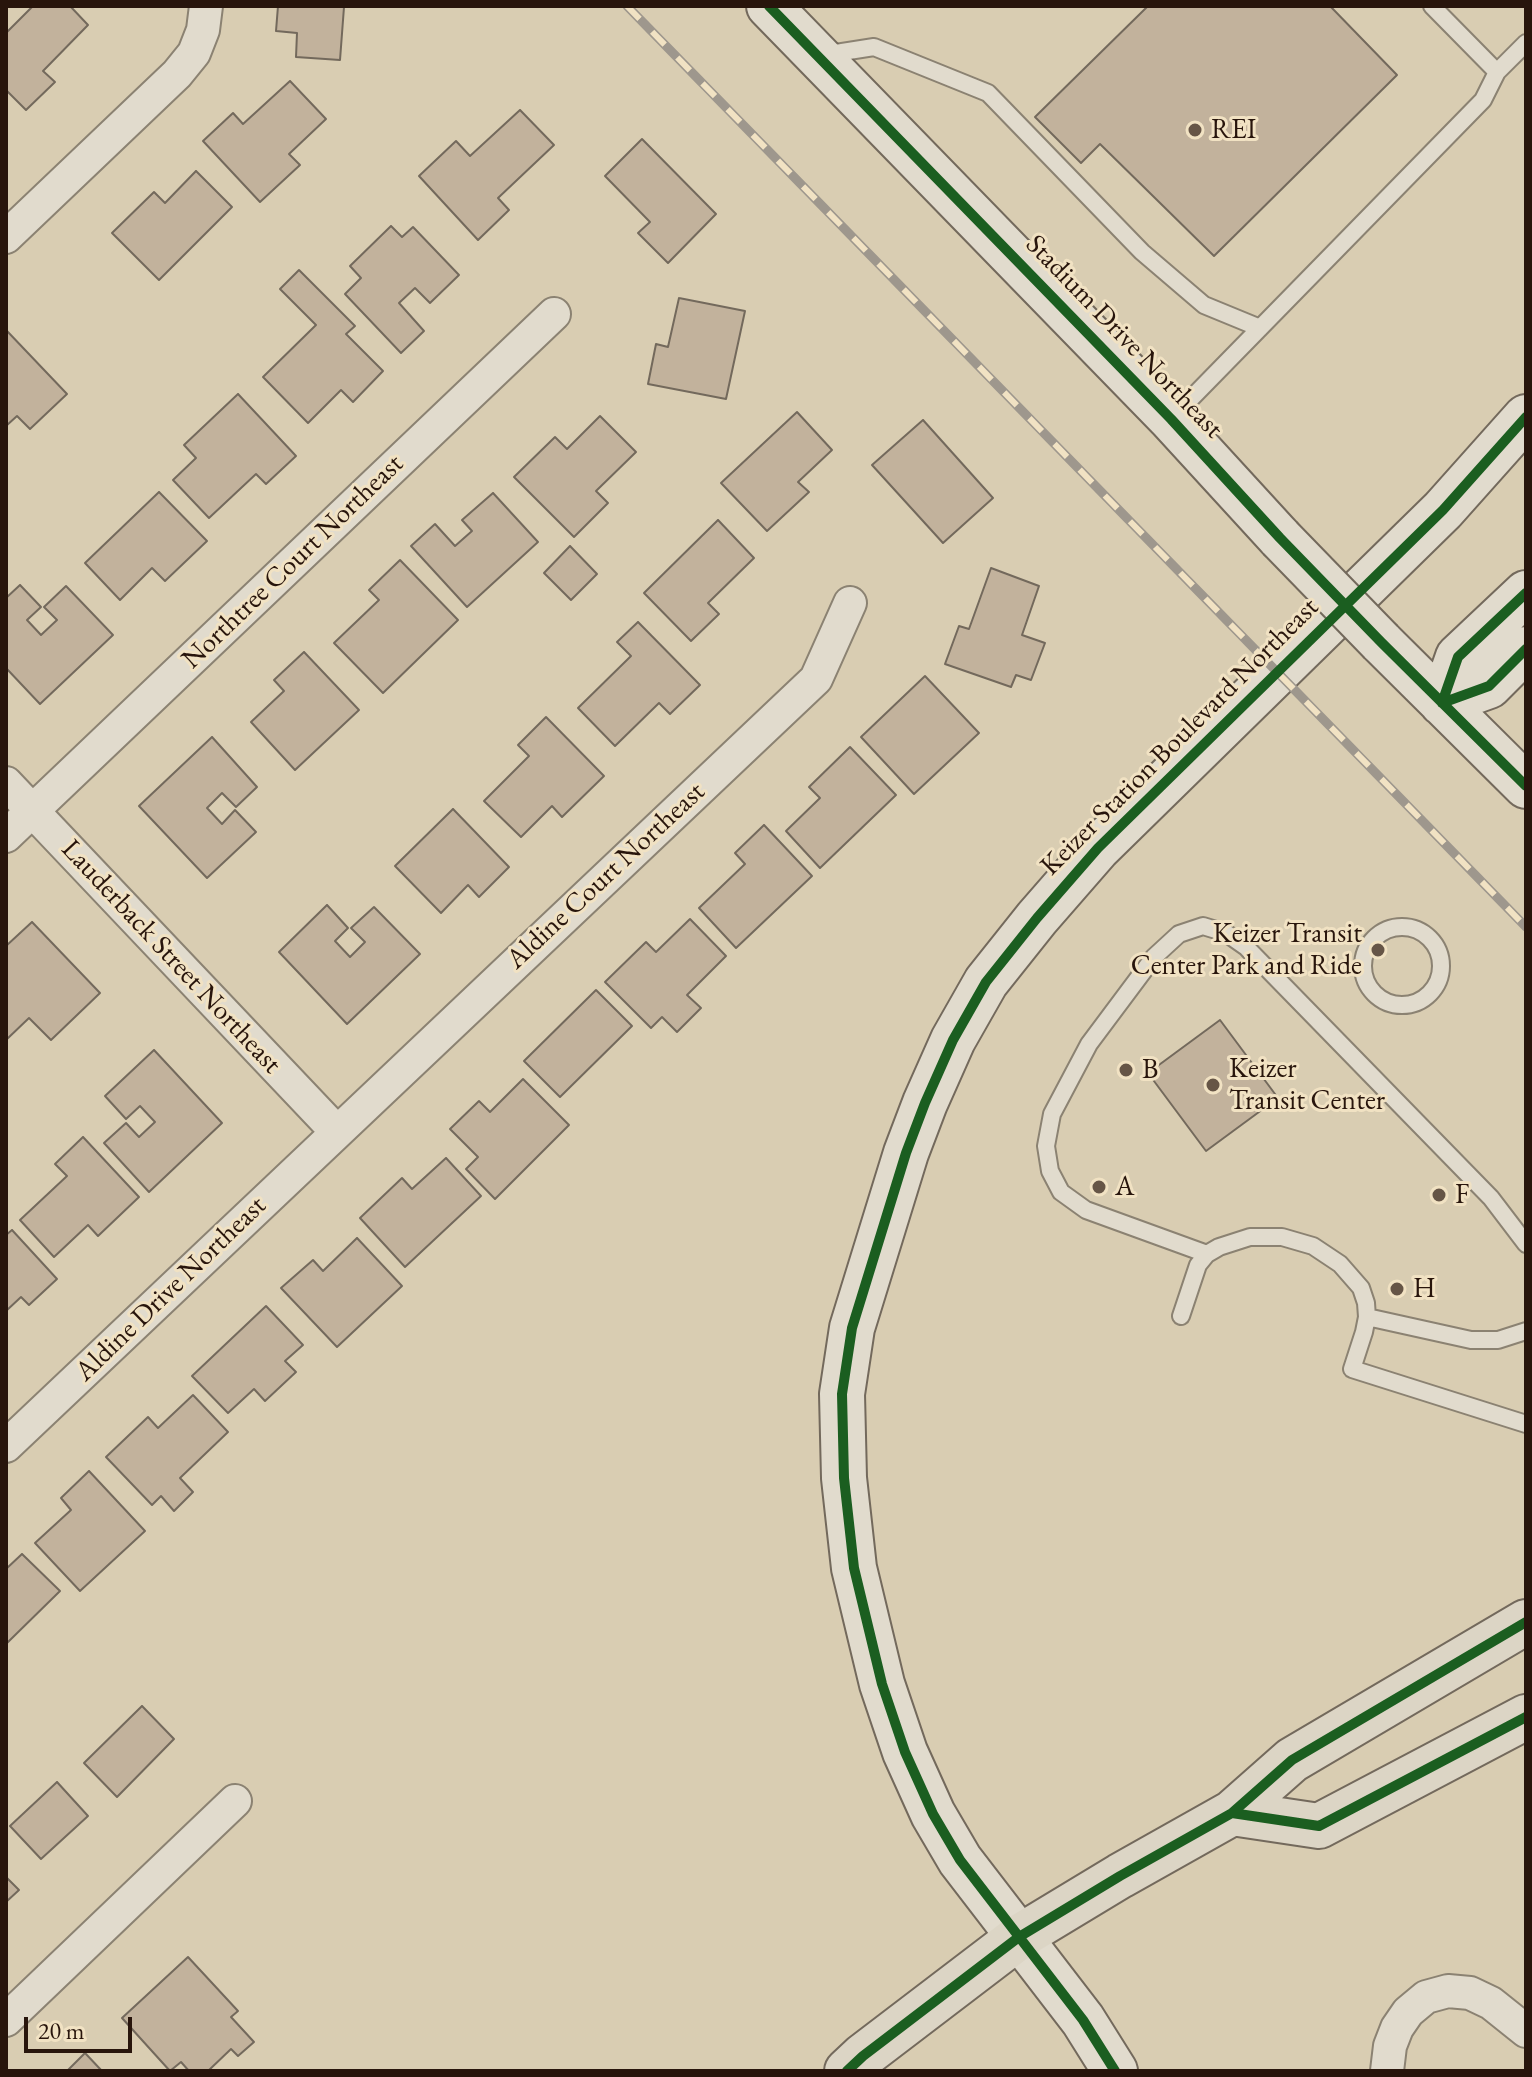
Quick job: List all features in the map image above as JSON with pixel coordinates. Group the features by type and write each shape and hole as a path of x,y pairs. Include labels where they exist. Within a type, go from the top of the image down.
{"main road":[{"name":"Stadium Drive Northeast","path":"769,6 1171,419 1280,538 1526,786"},
{"name":"Keizer Station Boulevard Northeast","path":"1115,2071 1083,2020 960,1860 933,1814 905,1752 882,1684 854,1568 844,1478 842,1394 852,1328 906,1153 953,1040 986,982 1098,848 1443,510 1526,417"},
{"path":"1442,703 1458,657 1526,593"},
{"path":"1442,703 1489,686 1526,649"},
{"path":"847,2071 1019,1937 1232,1813 1292,1760 1526,1622"},
{"path":"1232,1813 1319,1826 1526,1717"}],"street":[{"path":"6,237 177,74 194,53 203,30 206,6"},
{"name":"Northtree Court Northeast","path":"6,836 554,314"},
{"name":"Aldine Court Northeast","path":"336,1131 816,679 850,603"},
{"name":"Lauderback Street Northeast","path":"6,783 336,1131"},
{"name":"Aldine Drive Northeast","path":"6,1446 336,1131"},
{"path":"6,2020 235,1801"},
{"path":"1387,2071 1390,2046 1397,2028 1408,2012 1426,1997 1448,1991 1470,1993 1491,2003 1526,2031"}],"lane":[{"path":"1432,6 1497,72"},
{"path":"1171,419 1483,100 1497,72 1526,43"},
{"path":"817,56 874,47 988,93 1142,252 1204,305 1260,328"},
{"path":"1207,1254 1086,1210 1061,1192 1050,1171 1046,1146 1052,1114 1089,1044 1154,957 1179,934 1203,926 1226,933 1246,947 1491,1198 1526,1244"},
{"path":"1402,927 1417,930 1430,939 1438,951 1441,966 1438,981 1429,994 1417,1002 1402,1005 1387,1002 1374,994 1366,981 1363,966 1366,951 1374,939 1387,930 1402,927"},
{"path":"1181,1316 1198,1265 1207,1254 1219,1247 1250,1237 1282,1237 1313,1246 1340,1264 1361,1288 1366,1303 1367,1317 1352,1369 1526,1424"},
{"path":"1367,1317 1471,1340 1498,1340 1526,1331"}],"building":[{"path":"33,6 70,6 88,25 43,71 55,82 26,110 6,90 6,33"},
{"path":"278,6 365,6 344,7 340,60 296,57 297,33 276,31"},
{"name":"REI","path":"1148,6 1330,6 1397,75 1214,256 1100,144 1081,163 1035,117"},
{"path":"290,81 326,119 289,154 300,165 260,202 203,141 233,113 243,124"},
{"path":"520,110 554,145 498,198 509,210 478,240 419,176 456,141 470,156"},
{"path":"642,139 716,214 668,263 638,233 650,222 605,176"},
{"path":"196,171 232,207 159,280 112,233 154,192 165,203"},
{"path":"391,226 402,237 413,227 459,275 430,303 415,288 399,303 424,331 401,353 345,294 361,278 350,266"},
{"path":"299,270 355,326 346,334 383,371 353,402 341,390 308,423 263,377 316,325 280,289"},
{"path":"679,298 745,311 726,399 648,384 656,344 668,347"},
{"path":"7,331 67,394 30,429 17,416 6,426"},
{"path":"238,394 296,456 266,484 256,474 209,518 173,480 196,458 184,445"},
{"path":"797,412 832,450 798,482 809,492 767,531 721,483"},
{"path":"600,416 636,452 596,491 608,503 574,537 514,477 555,437 567,449"},
{"path":"923,420 993,498 943,543 872,465"},
{"path":"159,492 207,541 165,581 152,568 120,600 85,563"},
{"path":"493,493 538,542 467,607 411,546 435,524 455,546 472,531 462,520"},
{"path":"718,520 754,558 708,603 719,614 691,641 644,593"},
{"path":"570,546 597,574 571,600 544,573"},
{"path":"400,560 458,620 383,693 334,643 379,600 369,590"},
{"path":"991,568 1039,586 1022,635 1045,643 1031,680 1016,675 1011,687 945,664 959,626 969,629"},
{"path":"20,585 41,607 27,620 41,635 57,620 44,607 66,586 113,635 40,704 6,668 6,598"},
{"path":"638,622 700,685 670,714 659,703 615,746 578,708 631,656 617,642"},
{"path":"304,652 359,710 295,770 251,722 284,691 274,680"},
{"path":"925,676 979,733 914,794 861,737"},
{"path":"546,717 604,776 562,817 552,806 521,837 484,801 529,756 518,745"},
{"path":"212,737 257,787 236,807 222,793 207,808 222,824 235,810 256,832 207,878 139,806"},
{"path":"850,747 896,795 820,868 786,831 820,798 809,787"},
{"path":"453,809 509,867 479,897 468,885 441,913 395,866"},
{"path":"764,825 812,876 736,948 699,908 745,864 735,853"},
{"path":"327,905 348,928 335,941 350,957 365,942 351,928 374,907 420,954 347,1024 279,952"},
{"path":"690,919 726,956 687,995 701,1008 677,1032 662,1017 651,1028 605,982 646,942 656,952"},
{"path":"32,922 100,993 51,1040 29,1018 6,1040 6,946"},
{"path":"596,990 632,1026 560,1097 524,1061"},
{"name":"Keizer Transit Center","path":"1220,1020 1278,1098 1206,1151 1148,1073"},
{"path":"154,1050 222,1123 149,1192 104,1143 126,1123 139,1137 155,1122 140,1106 126,1119 105,1096"},
{"path":"523,1079 569,1125 495,1199 466,1169 478,1157 450,1129 479,1101 490,1112"},
{"path":"83,1137 139,1197 98,1236 88,1225 54,1257 20,1220 67,1176 55,1164"},
{"path":"446,1158 481,1196 405,1267 360,1218 402,1178 412,1189"},
{"path":"12,1230 57,1279 29,1305 21,1297 6,1311 6,1235"},
{"path":"357,1238 402,1286 337,1347 281,1288 313,1260 323,1271"},
{"path":"266,1306 303,1345 285,1361 296,1372 265,1401 254,1389 228,1413 192,1376"},
{"path":"193,1395 228,1432 180,1478 193,1492 174,1511 161,1496 152,1505 106,1457 148,1417 158,1428"},
{"path":"89,1471 145,1531 80,1591 35,1543 71,1510 61,1498"},
{"path":"22,1554 60,1591 6,1644 6,1569"},
{"path":"142,1706 174,1739 117,1797 84,1763"},
{"path":"57,1782 88,1816 41,1859 10,1826"},
{"path":"6,1877 19,1890 6,1902"},
{"path":"188,1957 238,2011 231,2017 254,2042 238,2056 231,2049 208,2071 189,2071 181,2062 170,2071 122,2018"},
{"path":"85,2053 102,2071 67,2071"}],"railway":[{"path":"627,6 1526,927"}],"cycle path":[{"path":"769,6 1171,419 1280,538 1526,786"},
{"path":"1115,2071 1083,2020 960,1860 933,1814 905,1752 882,1684 854,1568 844,1478 842,1394 852,1328 906,1153 925,1103 953,1040 986,982 1098,848 1443,510 1526,417"},
{"path":"1442,703 1458,657 1526,593"},
{"path":"1442,703 1489,686 1526,649"},
{"path":"847,2071 1019,1937 1232,1813 1292,1760 1526,1622"},
{"path":"1232,1813 1319,1826 1526,1717"}],"place":[{"name":"REI","path":"1195,130"},
{"name":"Keizer Transit Center Park and Ride","path":"1378,950"},
{"name":"B","path":"1126,1070"},
{"name":"Keizer Transit Center","path":"1213,1085"},
{"name":"A","path":"1099,1187"},
{"name":"F","path":"1439,1195"},
{"name":"H","path":"1397,1289"}]}
